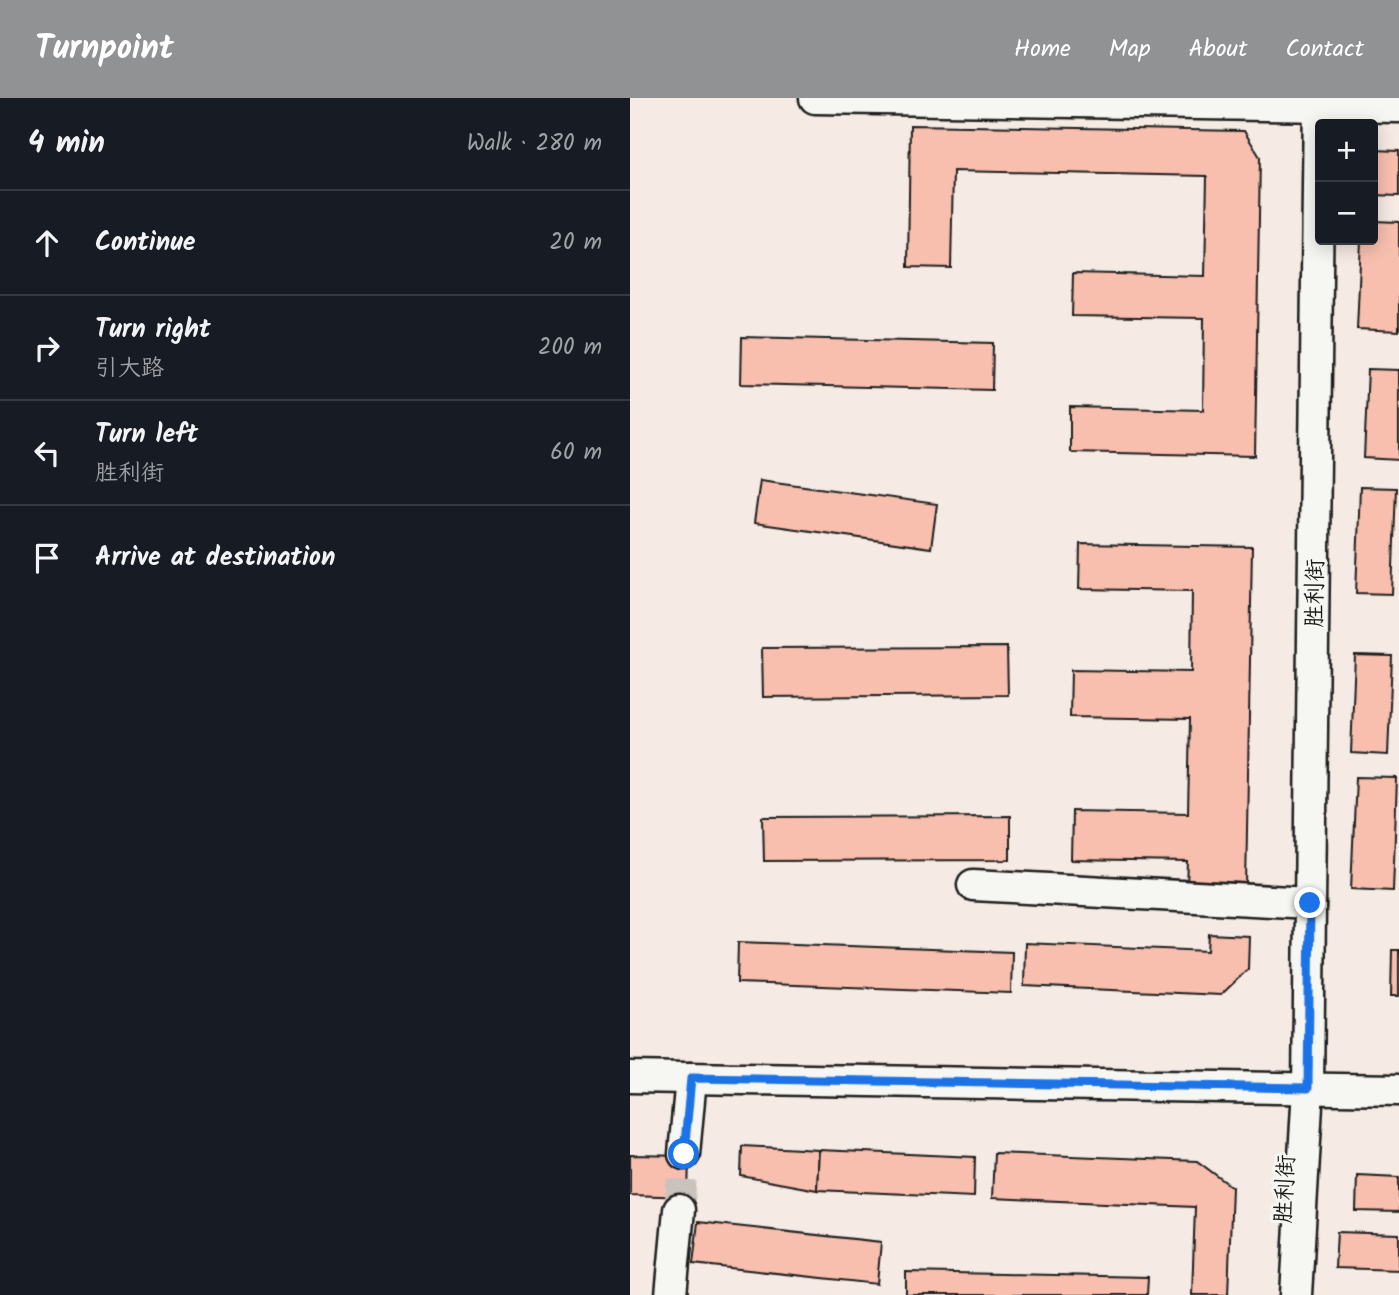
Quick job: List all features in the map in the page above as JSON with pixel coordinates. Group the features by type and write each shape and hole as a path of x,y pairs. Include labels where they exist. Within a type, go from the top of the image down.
{"street":[{"path":"815,98 1319,102 1399,107"},
{"name":"胜利街","path":"1296,1295 1308,1088 1319,102"},
{"path":"973,886 1310,903"},
{"path":"630,1077 1399,1090"},
{"path":"684,1154 691,1078"},
{"name":"胜利街","path":"1278,1295 1287,1129 1308,1088"},
{"path":"671,1295 679,1210"}],"building":[{"path":"910,125 1244,131 1260,157 1255,456 1070,452 1070,407 1203,410 1204,318 1072,316 1073,273 1205,276 1207,176 953,171 951,268 908,267"},
{"path":"1378,150 1399,151 1399,196 1378,195"},
{"path":"1378,221 1399,222 1399,331 1357,329 1361,245 1378,245"},
{"path":"742,337 993,343 992,390 741,384"},
{"path":"1368,369 1399,370 1399,460 1364,458"},
{"path":"760,480 937,504 931,548 754,523"},
{"path":"1360,487 1396,488 1392,594 1356,593"},
{"path":"1080,544 1252,547 1246,887 1187,886 1188,862 1071,860 1072,811 1188,813 1190,719 1070,717 1071,670 1191,672 1192,591 1079,589"},
{"path":"1007,647 1008,695 763,697 762,648"},
{"path":"1355,655 1392,656 1388,755 1351,753"},
{"path":"1356,777 1397,778 1393,891 1351,889"},
{"path":"1010,816 1010,860 764,861 763,817"},
{"path":"1209,934 1249,936 1248,969 1221,995 1024,986 1025,943 1208,951"},
{"path":"738,942 1012,952 1011,993 737,983"},
{"path":"1392,950 1399,950 1399,996 1391,996"},
{"path":"742,1146 819,1150 817,1190 741,1176"},
{"path":"819,1150 975,1157 974,1197 817,1190"},
{"path":"994,1153 1197,1161 1232,1187 1228,1295 1192,1295 1195,1207 992,1198"},
{"path":"630,1155 689,1156 688,1197 630,1195"},
{"path":"1357,1175 1399,1177 1399,1212 1356,1211"},
{"path":"698,1222 881,1242 877,1284 693,1264"},
{"path":"1337,1232 1399,1234 1399,1270 1335,1268"},
{"path":"906,1272 1148,1277 1147,1295 906,1295"}],"tunnel":[{"path":"679,1210 684,1154"}],"route":[{"path":"684,1154 691,1078 1308,1088 1310,903"}]}
